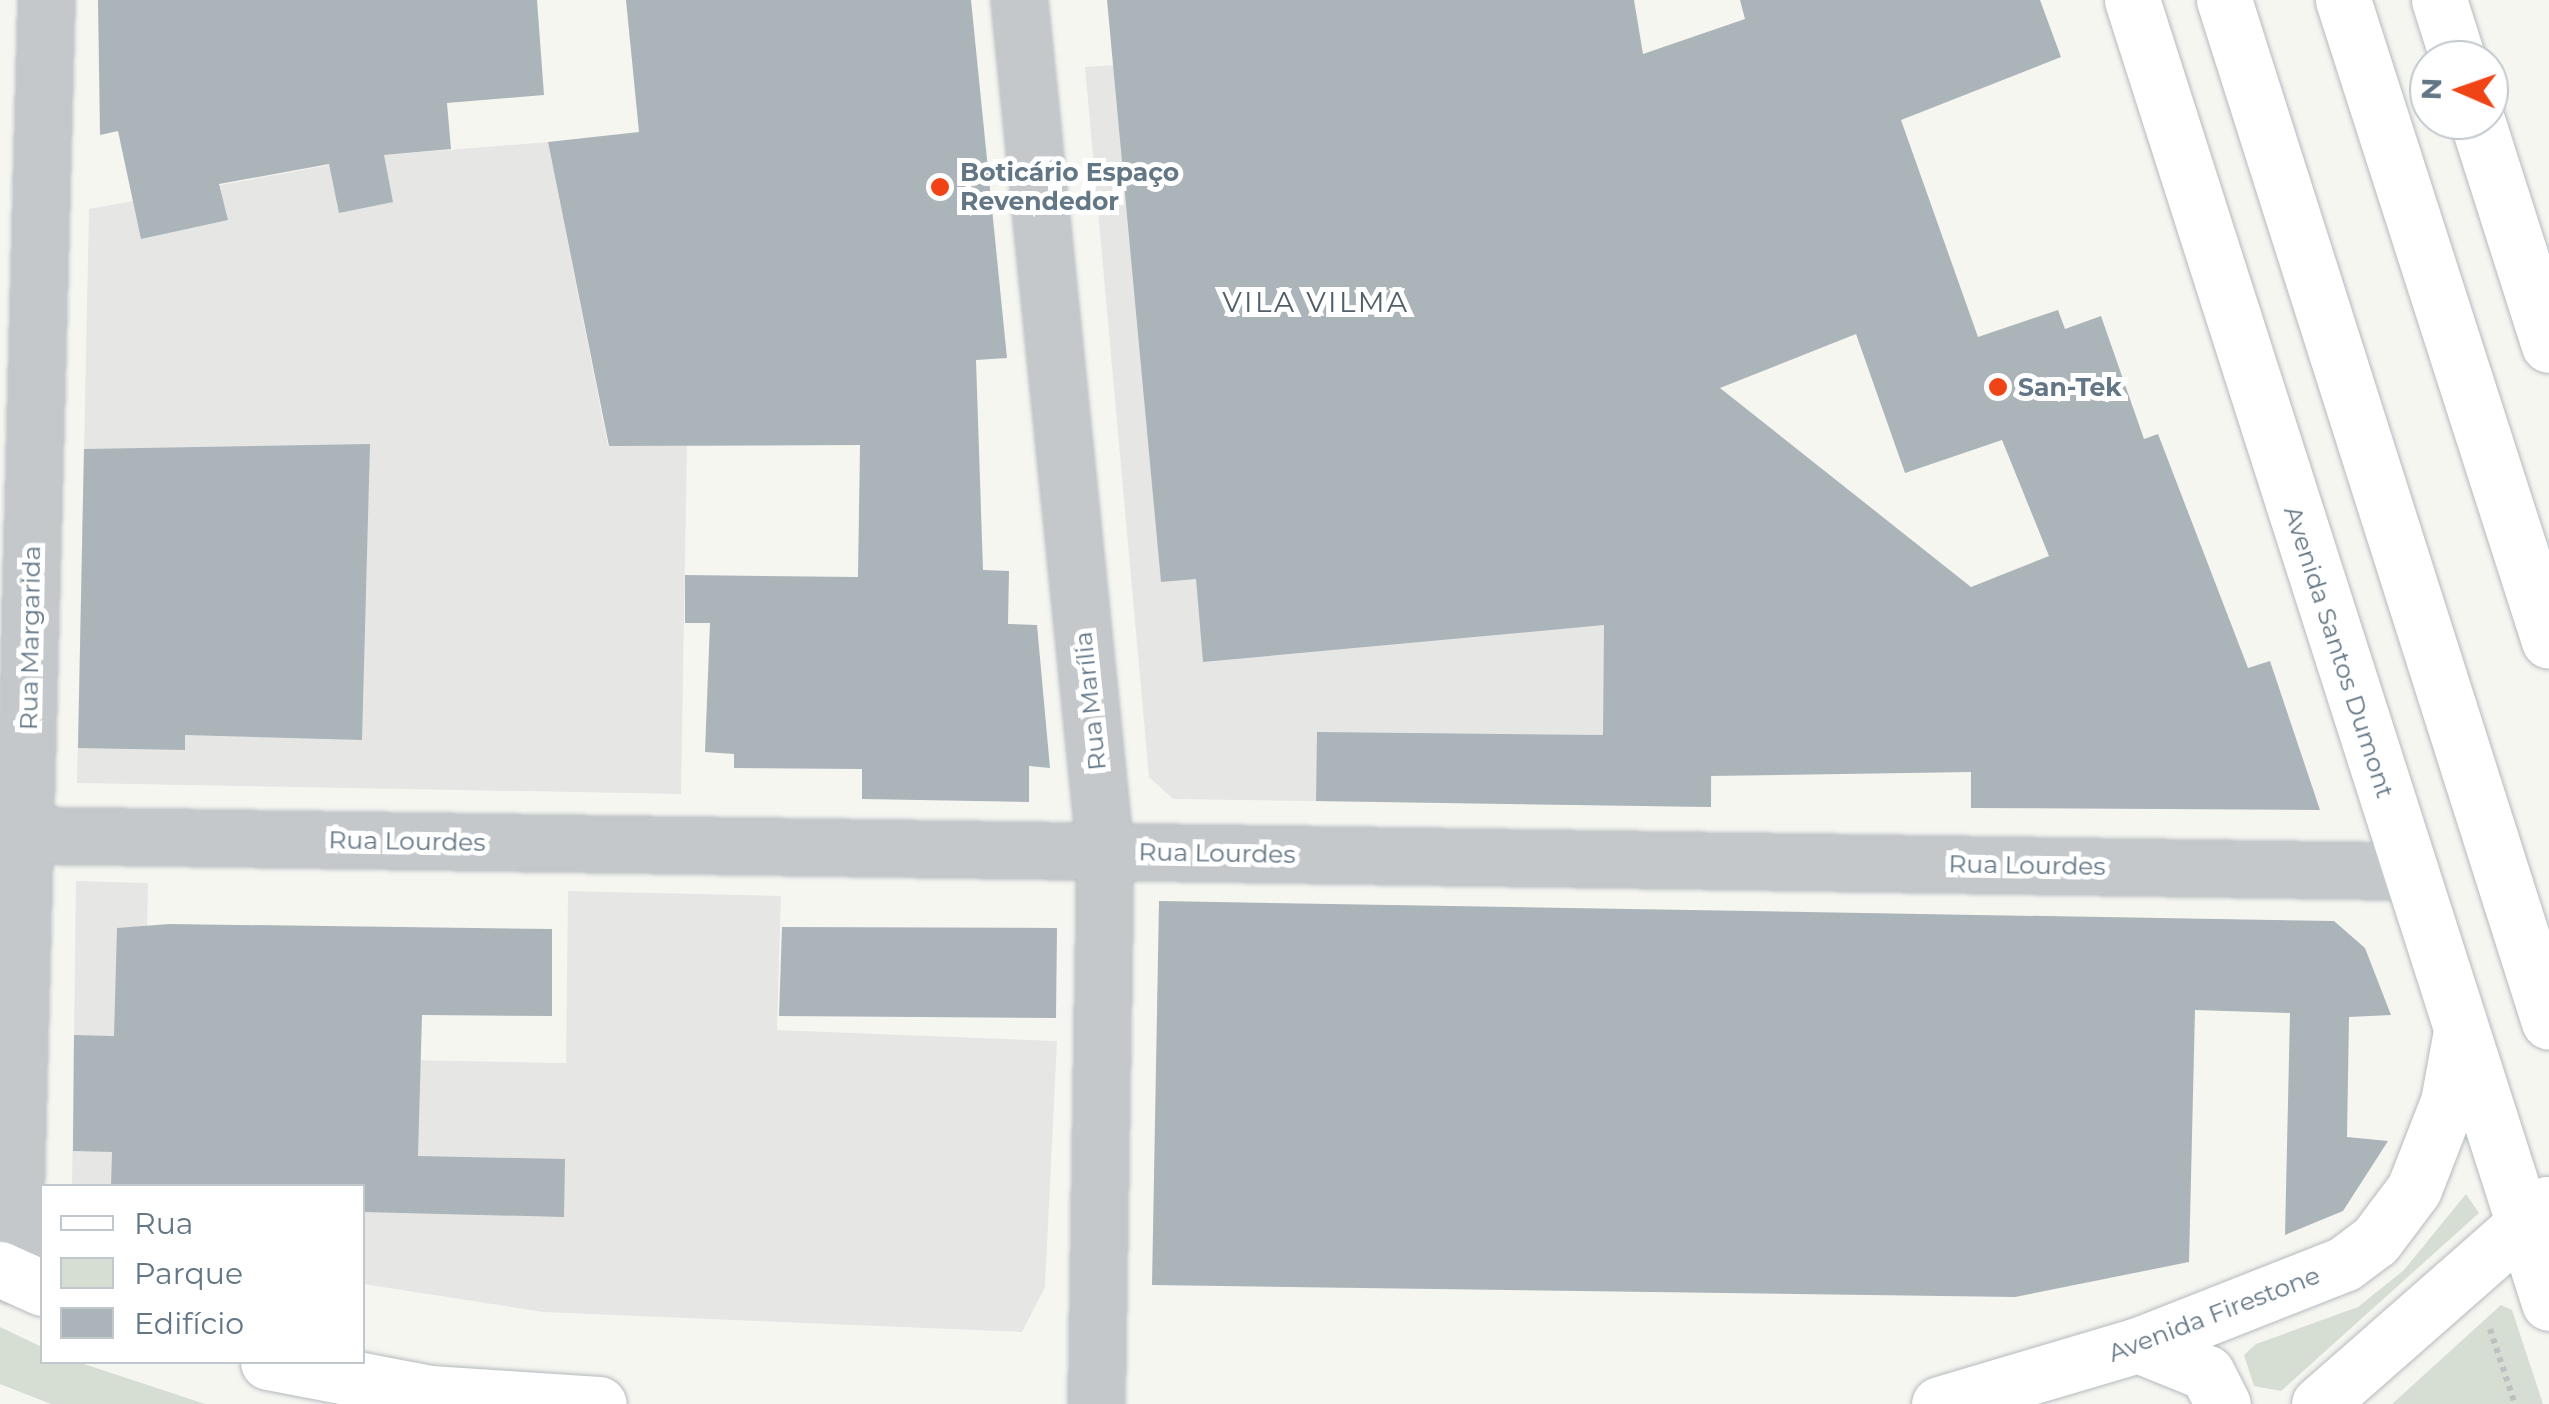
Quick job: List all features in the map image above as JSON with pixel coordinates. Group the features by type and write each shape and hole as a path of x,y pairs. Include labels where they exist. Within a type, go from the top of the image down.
{"main road":[{"name":"Avenida Santos Dumont","path":"2132,0 2460,1031 2536,1213 2549,1303"},
{"path":"2224,0 2549,1022"},
{"path":"2343,0 2549,641"},
{"path":"2439,0 2452,40"},
{"path":"2483,140 2549,345"},
{"name":"Avenida Firestone","path":"1939,1404 2138,1346 2306,1282 2375,1241 2414,1189 2448,1102 2460,1031"},
{"path":"2319,1404 2536,1213"},
{"path":"2138,1346 2207,1374 2223,1404"},
{"path":"278,1364 430,1393 599,1404"}],"street":[{"name":"Rua Margarida","path":"18,1278 46,0"},
{"name":"Rua Marília","path":"1020,0 1106,852 1096,1404"},
{"name":"Rua Lourdes","path":"25,835 2409,871"}],"shaded area":[{"path":"1114,65 1714,614 1711,807 1173,799 1149,777 1085,67"},
{"path":"548,142 608,446 687,446 681,794 77,783 89,209 384,155"},
{"path":"76,881 148,883 145,1055 566,1063 568,891 781,896 777,1030 1057,1041 1045,1287 1022,1332 543,1312 365,1284 365,1184 72,1184"}],"green space":[{"path":"2466,1194 2479,1213 2281,1391 2254,1386 2244,1355 2256,1344 2358,1307 2404,1270"},
{"path":"2501,1305 2512,1310 2543,1404 2392,1404"},
{"path":"0,1327 40,1346 40,1364 84,1364 205,1404 51,1404 0,1384"}],"building":[{"path":"98,0 537,0 544,95 447,103 451,149 384,155 393,202 339,213 329,164 219,184 228,220 141,239 118,131 100,135"},
{"path":"626,0 971,0 1007,358 976,360 983,570 1009,571 1008,624 1037,625 1050,768 1029,766 1029,802 862,799 862,769 734,768 734,754 705,752 710,623 685,623 685,575 858,577 860,445 609,446 548,142 639,132"},
{"path":"1107,0 1634,0 1643,54 1745,19 1740,0 2040,0 2061,57 1901,120 1978,337 2058,310 2065,329 2101,316 2144,439 2158,434 2248,668 2270,661 2320,810 1971,808 1971,772 1711,776 1711,807 1316,801 1317,732 1603,735 1604,625 1203,662 1196,579 1161,582","holes":["1856,334 1905,473 2002,440 2049,556 1971,587 1720,388"]},
{"path":"370,444 362,740 185,735 185,750 78,748 84,449"},
{"path":"1159,901 2334,921 2365,948 2391,1015 2349,1017 2347,1137 2388,1141 2343,1211 2285,1235 2290,1013 2195,1010 2189,1262 2015,1297 1152,1285"},
{"path":"169,924 552,929 552,1016 422,1015 418,1156 565,1159 564,1217 365,1212 365,1184 111,1184 112,1152 73,1151 74,1035 114,1036 117,928"},
{"path":"782,927 1057,928 1056,1018 779,1016"}],"place":[{"name":"Boticário Espaço Revendedor","path":"940,187"},
{"name":"San-Tek","path":"1998,387"}],"district":[{"name":"VILA VILMA","path":"1316,302"}]}
